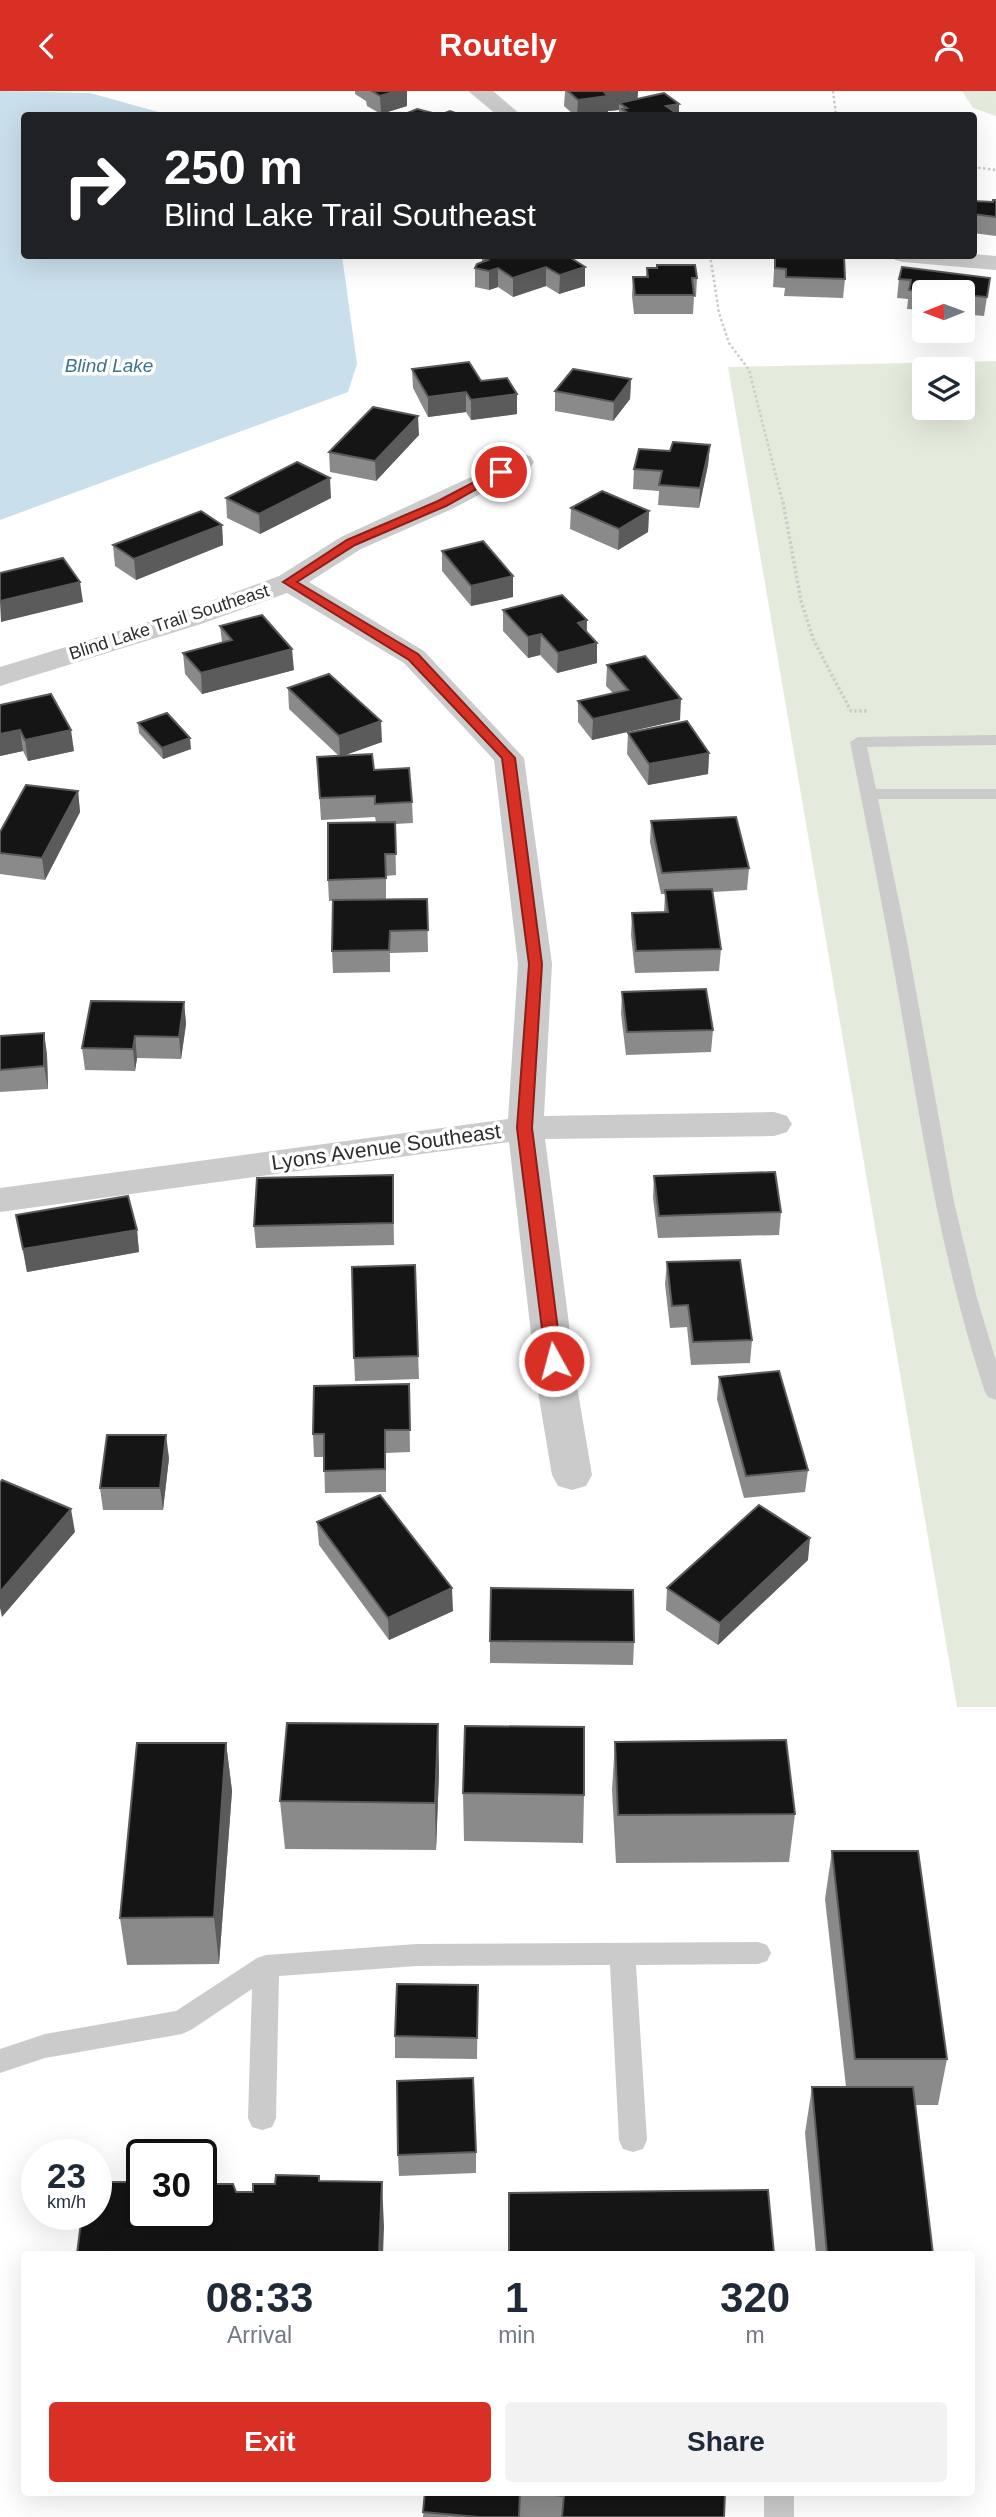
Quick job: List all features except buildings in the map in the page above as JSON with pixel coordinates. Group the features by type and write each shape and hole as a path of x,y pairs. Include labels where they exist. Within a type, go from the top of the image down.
{"street":[{"path":"480,91 506,112"},
{"path":"950,259 996,263"},
{"name":"Blind Lake Trail Southeast","path":"0,677 191,618 289,582 351,543 442,503 521,462"},
{"path":"289,582 414,657 509,758 536,964 525,1128 557,1386 572,1475"},
{"name":"Lyons Avenue Southeast","path":"0,1200 525,1128 774,1124"}],"lane":[{"path":"996,740 858,742 906,985 944,1210 971,1314 996,1392"},
{"path":"869,794 996,794"},
{"path":"0,2061 45,2046 183,2022 266,1966 417,1955 758,1953"},
{"path":"622,1954 633,2140"},
{"path":"262,2118 266,1966"},
{"path":"779,2496 779,2517"}],"path":[{"path":"833,91 836,112"},
{"path":"977,168 996,170"},
{"path":"711,259 719,313 729,343 749,370 758,402 786,514 801,601 814,641 851,711 877,711"}],"green space":[{"path":"962,91 996,91 996,116 973,108"},
{"path":"975,361 996,361 996,1707 957,1707 728,367 912,363 912,420 975,420"}],"water":[{"name":"Blind Lake","path":"0,91 90,93 158,112 21,112 21,259 342,259 357,364 348,392 0,520"}],"route":[{"path":"501,472 442,503 351,543 289,582 414,657 509,758 536,964 525,1128 554,1361"}]}
